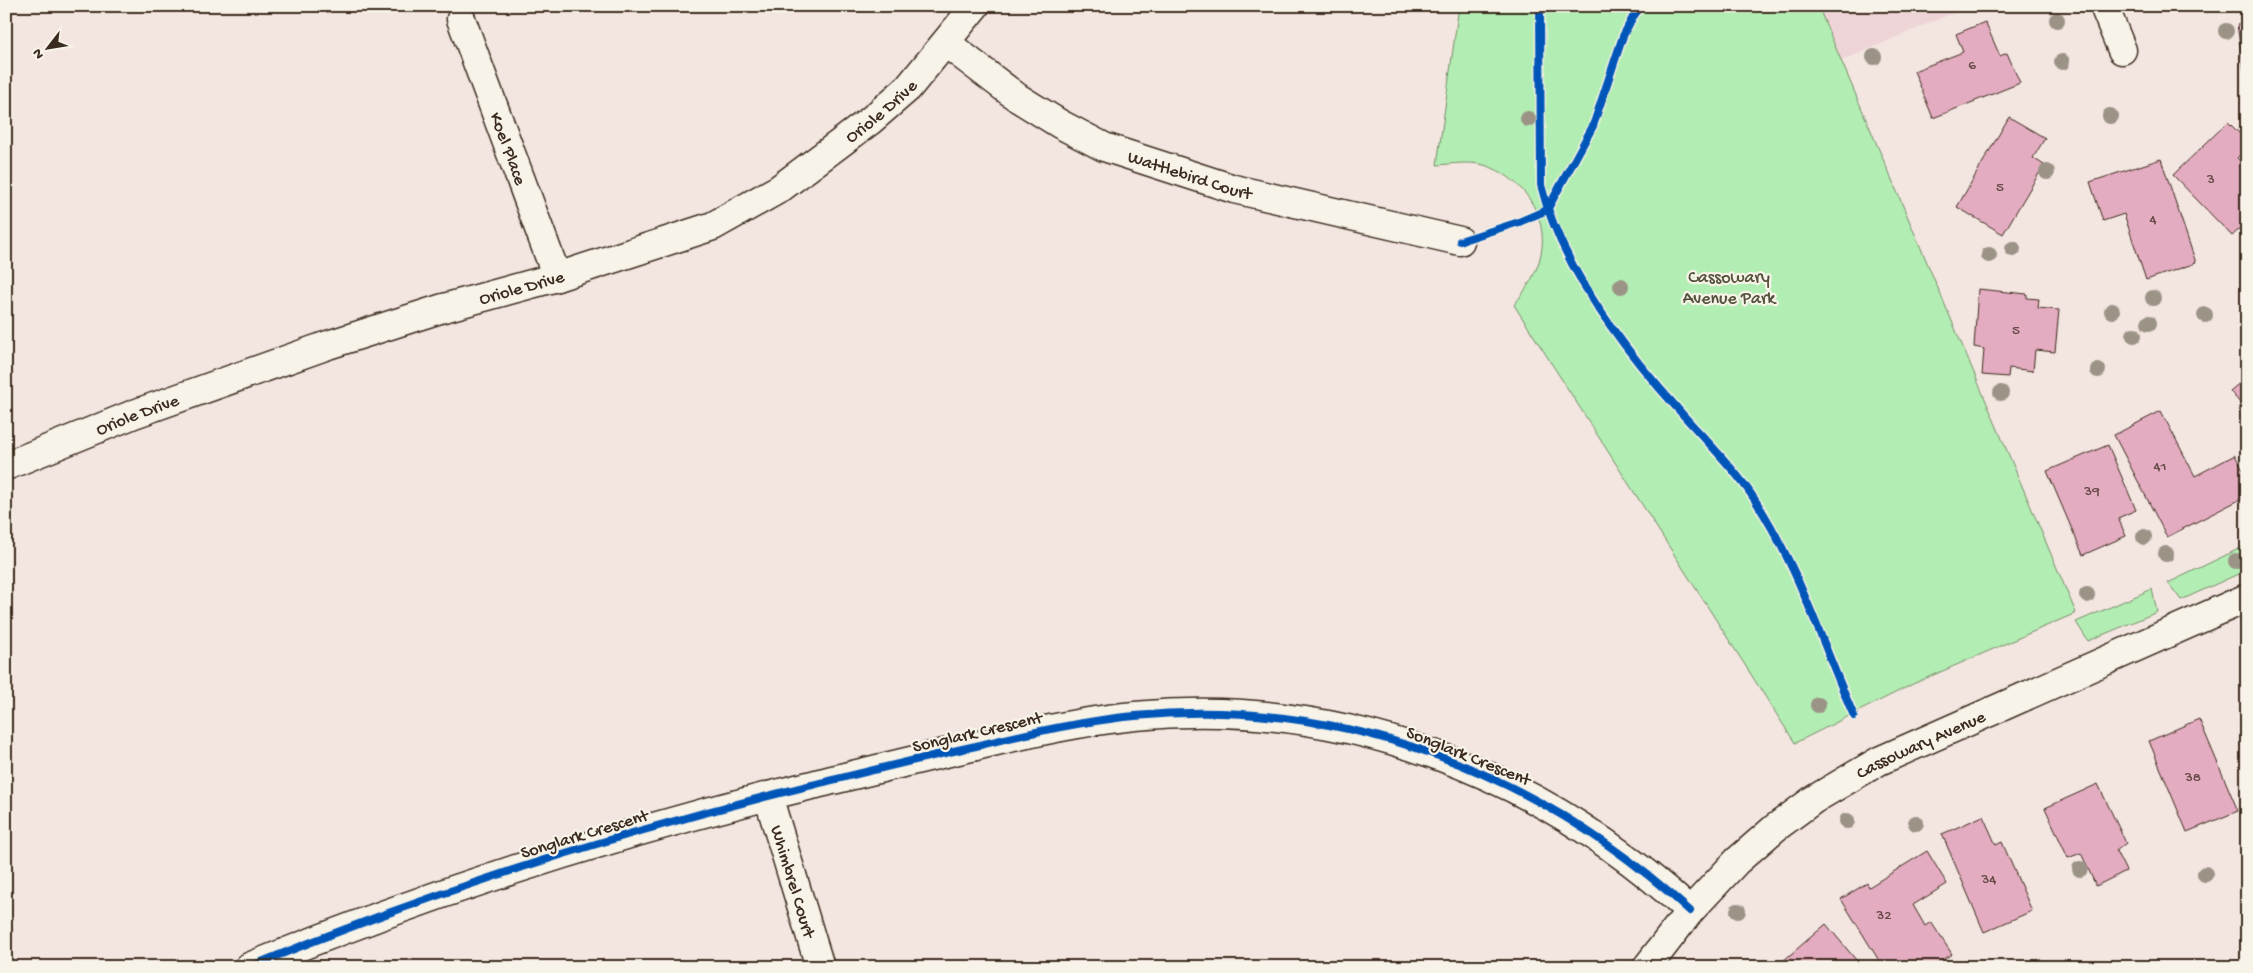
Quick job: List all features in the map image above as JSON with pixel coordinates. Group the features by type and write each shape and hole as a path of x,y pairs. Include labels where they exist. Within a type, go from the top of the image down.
{"street":[{"name":"Oriole Drive","path":"6,466 134,414 328,346 440,309 557,277 712,226 772,193 871,120 908,88 975,6"},
{"path":"2104,6 2122,50"},
{"name":"Koel Place","path":"461,19 557,277"},
{"name":"Wattlebird Court","path":"946,43 1018,98 1060,124 1104,147 1234,188 1460,240"},
{"name":"Cassowary Avenue","path":"1648,967 1690,911 1738,860 1775,828 1813,800 1858,772 2247,598"},
{"name":"Songlark Crescent","path":"249,967 381,916 505,873 622,836 768,796 1079,723 1135,716 1195,713 1314,722 1373,734 1431,752 1498,779 1558,811 1610,845 1656,880 1690,911"},
{"name":"Whimbrel Court","path":"768,796 820,967"}],"shaded area":[{"path":"1818,6 1969,6 1841,61"}],"green space":[{"name":"Cassowary Avenue Park","path":"1459,6 1818,6 2076,613 1915,683 1795,743 1514,305 1537,268 1541,254 1541,225 1529,199 1510,178 1484,165 1466,163 1437,165"},
{"path":"2247,545 2247,570 2181,600 2168,583"},
{"path":"2152,589 2157,612 2088,641 2076,622"}],"building":[{"path":"1985,22 2000,56 2007,53 2020,83 1933,118 1914,71 1963,52 1956,34"},
{"path":"2247,23 2247,76 2245,76 2237,25"},
{"path":"2009,117 2045,138 2033,158 2044,165 2003,234 1957,207"},
{"path":"2228,122 2247,141 2247,148 2237,158 2247,168 2247,173 2243,176 2247,180 2247,222 2232,236 2173,175"},
{"path":"2161,159 2196,263 2146,280 2124,214 2103,221 2090,182"},
{"path":"1978,289 2027,294 2027,298 2039,299 2038,308 2059,310 2055,352 2035,350 2033,371 2009,368 2008,377 1982,375 1984,349 1974,347"},
{"path":"2247,377 2247,411 2230,391"},
{"path":"2161,411 2195,476 2235,455 2247,478 2247,496 2167,537 2114,435"},
{"path":"2108,445 2136,510 2118,518 2126,536 2083,555 2047,471"},
{"path":"2199,719 2238,811 2187,832 2149,741"},
{"path":"2098,784 2126,843 2116,851 2126,871 2096,886 2081,853 2068,858 2045,808"},
{"path":"1983,816 1996,845 2002,842 2032,911 1984,932 1942,834"},
{"path":"1927,851 1947,884 1913,905 1925,926 1931,922 1952,954 1932,967 1883,967 1841,899 1867,883 1869,887"},
{"path":"1826,924 1862,967 1776,967"}],"cycle path":[{"path":"1540,6 1541,185 1550,216 1563,246 1595,304 1635,359 1734,471 1751,494 1782,547 1795,574 1854,716"},
{"path":"1460,241 1519,222 1547,210 1593,126 1623,36 1641,6"},
{"path":"249,967 456,889 597,843 740,803 914,760 1055,728 1135,716 1212,713 1288,718 1361,732 1433,754 1502,783 1568,819 1631,862 1690,911"}]}
